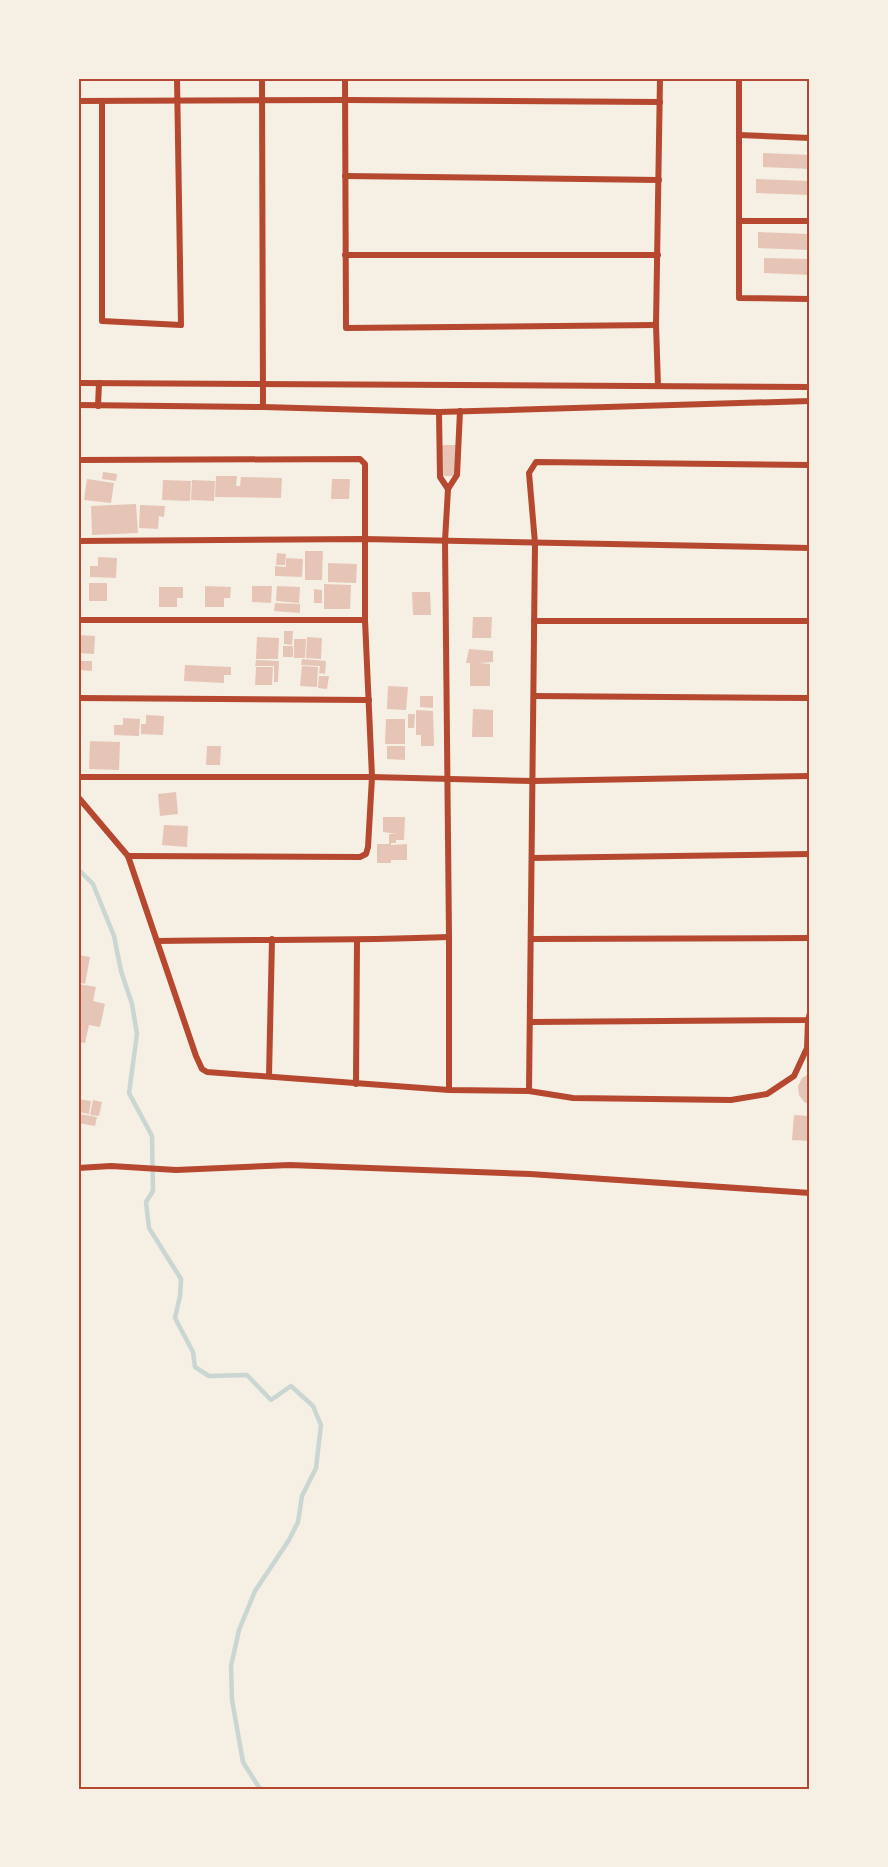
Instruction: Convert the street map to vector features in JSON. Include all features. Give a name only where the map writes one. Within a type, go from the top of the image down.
[{"type":"street","points":[[102,101],[102,321],[181,325],[177,78]]},
{"type":"street","points":[[262,78],[263,407]]},
{"type":"street","points":[[345,78],[346,328],[656,325]]},
{"type":"street","points":[[657,386],[660,78]]},
{"type":"street","points":[[739,78],[739,298],[810,299]]},
{"type":"street","points":[[78,101],[660,102]]},
{"type":"street","points":[[739,135],[810,138]]},
{"type":"street","points":[[345,176],[659,180]]},
{"type":"street","points":[[740,221],[810,221]]},
{"type":"street","points":[[345,255],[658,255]]},
{"type":"street","points":[[78,383],[810,387]]},
{"type":"street","points":[[98,406],[99,383]]},
{"type":"street","points":[[78,405],[439,412],[810,401]]},
{"type":"street","points":[[449,1090],[445,541],[448,489],[457,475],[460,411]]},
{"type":"street","points":[[439,412],[440,477],[448,489]]},
{"type":"street","points":[[78,460],[360,459],[365,464],[365,620],[372,777],[366,854],[360,856],[128,856]]},
{"type":"street","points":[[529,1091],[535,543],[530,473],[536,462],[810,465]]},
{"type":"street","points":[[78,540],[364,539],[810,548]]},
{"type":"street","points":[[78,620],[365,620]]},
{"type":"street","points":[[534,621],[810,621]]},
{"type":"street","points":[[534,696],[810,698]]},
{"type":"street","points":[[78,698],[369,700]]},
{"type":"street","points":[[78,777],[372,777],[533,781],[810,776]]},
{"type":"street","points":[[78,797],[128,856],[195,1056],[202,1069],[207,1072],[449,1090],[529,1091],[573,1098],[731,1100],[766,1094],[794,1076],[807,1048],[809,1016],[530,1022]]},
{"type":"street","points":[[532,858],[810,854]]},
{"type":"street","points":[[157,941],[272,939],[357,941],[449,937]]},
{"type":"street","points":[[531,939],[810,938]]},
{"type":"street","points":[[269,1076],[272,939]]},
{"type":"street","points":[[356,1084],[357,941]]},
{"type":"street","points":[[78,1168],[111,1166],[176,1170],[290,1165],[336,1166],[530,1174],[810,1193]]},
{"type":"building","points":[[763,153],[810,155],[810,169],[763,167]]},
{"type":"building","points":[[756,179],[810,181],[810,195],[756,193]]},
{"type":"building","points":[[758,232],[810,234],[810,250],[758,248]]},
{"type":"building","points":[[764,258],[810,259],[810,275],[764,273]]},
{"type":"building","points":[[442,445],[457,445],[456,476],[442,476]]},
{"type":"building","points":[[103,472],[117,474],[116,481],[102,479]]},
{"type":"building","points":[[216,476],[237,476],[236,486],[240,486],[241,477],[282,478],[281,498],[215,497]]},
{"type":"building","points":[[87,479],[114,483],[111,503],[84,500]]},
{"type":"building","points":[[332,479],[350,479],[349,499],[331,499]]},
{"type":"building","points":[[163,480],[191,481],[190,501],[162,500]]},
{"type":"building","points":[[192,480],[215,481],[214,501],[191,500]]},
{"type":"building","points":[[136,504],[138,533],[92,535],[91,506]]},
{"type":"building","points":[[140,505],[165,506],[164,517],[159,516],[158,529],[139,528]]},
{"type":"building","points":[[305,551],[323,551],[322,580],[305,580]]},
{"type":"building","points":[[277,553],[286,554],[285,565],[276,565]]},
{"type":"building","points":[[98,557],[117,558],[116,578],[90,577],[90,566],[98,566]]},
{"type":"building","points":[[286,558],[303,559],[302,577],[275,576],[275,566],[286,567]]},
{"type":"building","points":[[328,563],[357,564],[356,583],[328,582]]},
{"type":"building","points":[[89,583],[107,583],[107,601],[89,601]]},
{"type":"building","points":[[324,584],[351,585],[350,609],[324,609]]},
{"type":"building","points":[[205,586],[231,587],[230,598],[224,598],[224,607],[205,607]]},
{"type":"building","points":[[252,586],[272,586],[271,603],[252,602]]},
{"type":"building","points":[[277,586],[300,587],[299,603],[276,601]]},
{"type":"building","points":[[159,587],[183,587],[183,598],[177,598],[177,607],[159,607]]},
{"type":"building","points":[[314,589],[322,590],[322,603],[314,603]]},
{"type":"building","points":[[412,592],[430,592],[431,615],[413,615]]},
{"type":"building","points":[[275,603],[300,604],[300,613],[274,611]]},
{"type":"building","points":[[473,617],[492,617],[491,638],[472,638]]},
{"type":"building","points":[[284,631],[293,631],[292,645],[284,644]]},
{"type":"building","points":[[78,635],[95,636],[94,654],[78,653]]},
{"type":"building","points":[[257,637],[279,638],[278,659],[256,659]]},
{"type":"building","points":[[307,637],[322,638],[321,659],[306,658]]},
{"type":"building","points":[[294,639],[306,639],[305,658],[294,658]]},
{"type":"building","points":[[283,646],[293,646],[293,657],[283,657]]},
{"type":"building","points":[[469,649],[493,651],[493,662],[479,663],[490,664],[490,686],[470,686],[470,663],[466,663]]},
{"type":"building","points":[[302,659],[326,661],[325,674],[319,673],[320,666],[301,665]]},
{"type":"building","points":[[256,660],[279,661],[278,682],[274,682],[274,666],[255,666]]},
{"type":"building","points":[[78,661],[92,661],[92,671],[78,670]]},
{"type":"building","points":[[185,665],[231,667],[231,675],[224,675],[224,683],[184,681]]},
{"type":"building","points":[[302,666],[318,667],[317,687],[300,686]]},
{"type":"building","points":[[256,667],[273,667],[272,685],[255,685]]},
{"type":"building","points":[[319,676],[329,676],[327,689],[318,688]]},
{"type":"building","points":[[388,686],[408,687],[406,710],[387,709]]},
{"type":"building","points":[[420,696],[433,696],[433,708],[420,707]]},
{"type":"building","points":[[473,709],[493,710],[493,737],[472,737]]},
{"type":"building","points":[[416,710],[433,711],[434,746],[421,746],[421,735],[416,735]]},
{"type":"building","points":[[408,714],[415,714],[414,728],[408,728]]},
{"type":"building","points":[[146,715],[164,716],[163,735],[141,734],[141,724],[146,724]]},
{"type":"building","points":[[123,718],[140,719],[139,736],[114,735],[114,725],[123,725]]},
{"type":"building","points":[[386,719],[405,719],[405,744],[385,744]]},
{"type":"building","points":[[90,741],[120,742],[119,770],[89,769]]},
{"type":"building","points":[[207,746],[221,746],[220,765],[206,765]]},
{"type":"building","points":[[387,746],[405,746],[405,760],[387,759]]},
{"type":"building","points":[[176,792],[178,814],[160,816],[158,794]]},
{"type":"building","points":[[383,817],[405,817],[404,840],[396,840],[396,843],[391,843],[391,845],[407,844],[407,860],[377,863],[377,844],[389,844],[389,834],[397,834],[383,832]]},
{"type":"building","points":[[164,825],[188,826],[187,847],[162,845]]},
{"type":"building","points":[[78,955],[90,957],[85,984],[78,982]]},
{"type":"building","points":[[78,984],[96,987],[93,1001],[105,1004],[100,1027],[89,1025],[85,1043],[78,1042]]},
{"type":"building","points":[[810,1073],[810,1105],[804,1102],[799,1095],[798,1086],[802,1078]]},
{"type":"building","points":[[79,1099],[91,1101],[89,1114],[78,1112]]},
{"type":"building","points":[[93,1100],[102,1102],[99,1116],[90,1115]]},
{"type":"building","points":[[79,1114],[97,1117],[95,1126],[78,1123]]},
{"type":"building","points":[[794,1115],[810,1116],[810,1141],[792,1140]]},
{"type":"waterway","points":[[78,869],[93,884],[114,936],[121,971],[132,1004],[137,1034],[129,1093],[152,1136],[153,1191],[146,1202],[149,1228],[181,1279],[175,1318],[193,1352],[195,1367],[209,1376],[247,1375],[271,1400],[291,1386],[313,1406],[321,1425],[316,1468],[302,1496],[298,1522],[289,1540],[255,1591],[239,1630],[231,1666],[232,1700],[243,1762],[260,1789]]}]
